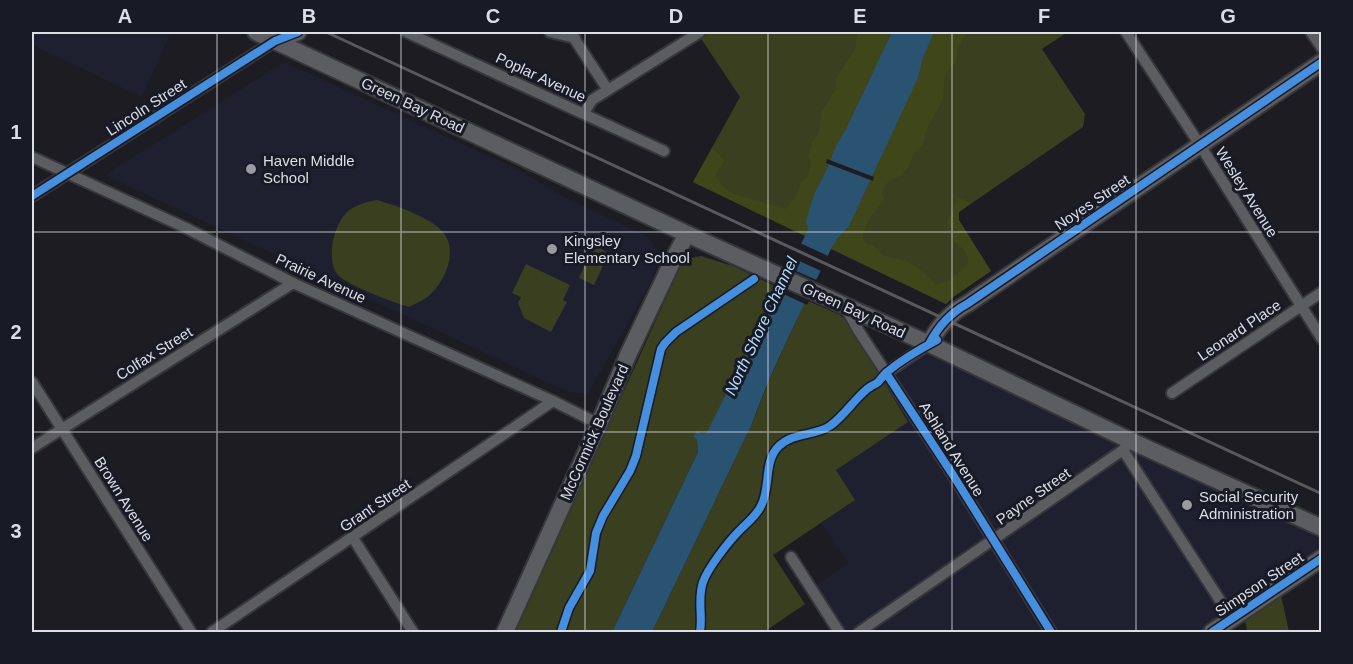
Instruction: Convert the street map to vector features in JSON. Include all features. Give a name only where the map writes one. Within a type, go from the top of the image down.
[{"type":"main road","name":"Green Bay Road","points":[[255,32],[279,36],[687,234],[929,344],[1127,445],[1322,528]]},
{"type":"main road","name":"Lincoln Street","points":[[279,36],[298,32]]},
{"type":"main road","name":"Noyes Street","points":[[929,344],[942,337],[961,316],[967,304],[1322,62]]},
{"type":"main road","name":"McCormick Boulevard","points":[[505,633],[628,355],[687,234]]},
{"type":"main road","name":"Simpson Street","points":[[1212,633],[1322,558]]},
{"type":"street","name":"Poplar Avenue","points":[[406,32],[664,151]]},
{"type":"street","points":[[550,32],[572,35],[608,90]]},
{"type":"street","points":[[584,113],[592,100],[698,32]]},
{"type":"street","name":"Wesley Avenue","points":[[1126,32],[1322,339]]},
{"type":"street","points":[[1311,32],[1322,48]]},
{"type":"street","name":"Lincoln Street","points":[[32,196],[279,36]]},
{"type":"street","name":"Prairie Avenue","points":[[32,157],[186,228],[293,283],[554,401],[599,424]]},
{"type":"street","name":"Colfax Street","points":[[32,448],[293,283]]},
{"type":"street","name":"Leonard Place","points":[[1173,393],[1322,292]]},
{"type":"street","name":"Ashland Avenue","points":[[844,306],[1051,633]]},
{"type":"street","name":"Noyes Street","points":[[886,373],[929,344]]},
{"type":"street","name":"Brown Avenue","points":[[32,382],[191,633]]},
{"type":"street","name":"Grant Street","points":[[212,633],[554,401]]},
{"type":"street","points":[[1127,445],[1232,619]]},
{"type":"street","name":"Payne Street","points":[[859,633],[1127,445]]},
{"type":"street","points":[[353,538],[413,633]]},
{"type":"street","points":[[791,557],[839,633]]},
{"type":"shaded area","points":[[32,32],[171,32],[142,97],[32,45]]},
{"type":"shaded area","points":[[284,62],[515,168],[566,198],[647,236],[660,253],[652,280],[588,394],[568,392],[105,175]]},
{"type":"shaded area","points":[[929,344],[1321,528],[1321,558],[1212,632],[839,632],[811,589],[849,563],[821,523],[855,500],[836,470],[908,422],[880,377]]},
{"type":"green space","points":[[709,32],[1068,32],[1042,49],[1085,114],[1083,127],[959,212],[959,221],[991,271],[946,304],[693,182],[740,97],[700,37]]},
{"type":"green space","points":[[859,32],[892,32],[814,194],[806,221],[809,229],[805,236],[693,182],[712,148],[725,160],[715,175],[725,188],[731,193],[785,209],[795,198],[802,181],[807,177],[811,165],[808,157],[812,142],[819,132],[822,111],[835,90],[836,79],[856,47]]},
{"type":"green space","points":[[934,32],[967,32],[958,49],[957,60],[945,75],[943,99],[926,131],[923,144],[914,154],[902,175],[889,181],[884,187],[882,192],[884,201],[865,228],[863,239],[865,243],[874,245],[882,254],[912,264],[935,284],[940,284],[957,274],[968,263],[964,250],[953,241],[951,228],[947,222],[955,206],[955,195],[964,199],[970,204],[959,212],[959,220],[991,271],[946,304],[831,249],[849,226],[918,78],[923,58]]},
{"type":"green space","points":[[377,200],[434,224],[446,237],[449,246],[448,265],[439,284],[426,298],[409,307],[382,298],[350,283],[337,274],[334,268],[333,242],[342,217],[354,207]]},
{"type":"green space","points":[[594,245],[609,253],[594,285],[579,278]]},
{"type":"green space","points":[[701,256],[733,266],[779,288],[707,433],[693,437],[697,440],[698,452],[612,632],[515,632],[680,267],[690,258]]},
{"type":"green space","points":[[526,264],[570,285],[563,300],[567,302],[551,332],[524,318],[518,303],[521,297],[512,293]]},
{"type":"green space","points":[[806,300],[840,315],[847,321],[908,422],[836,470],[855,500],[773,555],[805,604],[764,632],[652,632],[751,426]]},
{"type":"green space","points":[[1281,595],[1289,632],[1247,632],[1245,620]]},
{"type":"water","name":"North Shore Channel","points":[[892,32],[934,32],[923,58],[918,78],[849,226],[831,249],[779,359],[751,426],[652,632],[612,632],[698,452],[697,440],[693,437],[697,431],[702,434],[707,432],[805,236],[808,229],[806,221],[814,194]]},
{"type":"pier","points":[[827,159],[874,177],[873,181],[826,163]]},
{"type":"pier","points":[[800,243],[828,256],[821,271],[793,258]]},
{"type":"pier","points":[[787,267],[819,281],[807,305],[775,290]]},
{"type":"railway","points":[[326,32],[1322,494]]},
{"type":"cycle path","points":[[32,196],[275,41],[298,32]]},
{"type":"cycle path","points":[[929,344],[940,326],[955,312],[1322,62]]},
{"type":"cycle path","points":[[561,632],[569,608],[590,571],[596,533],[603,516],[630,471],[636,456],[661,349],[676,332],[754,279]]},
{"type":"cycle path","points":[[700,632],[700,595],[703,582],[724,548],[761,506],[774,452],[791,438],[830,426],[861,394],[878,382],[887,372],[937,340]]},
{"type":"cycle path","points":[[886,373],[1051,632]]},
{"type":"cycle path","points":[[1212,632],[1322,558]]},
{"type":"place","name":"Haven Middle School","points":[[251,169]]},
{"type":"place","name":"Kingsley Elementary School","points":[[552,249]]},
{"type":"place","name":"Social Security Administration","points":[[1187,505]]}]
